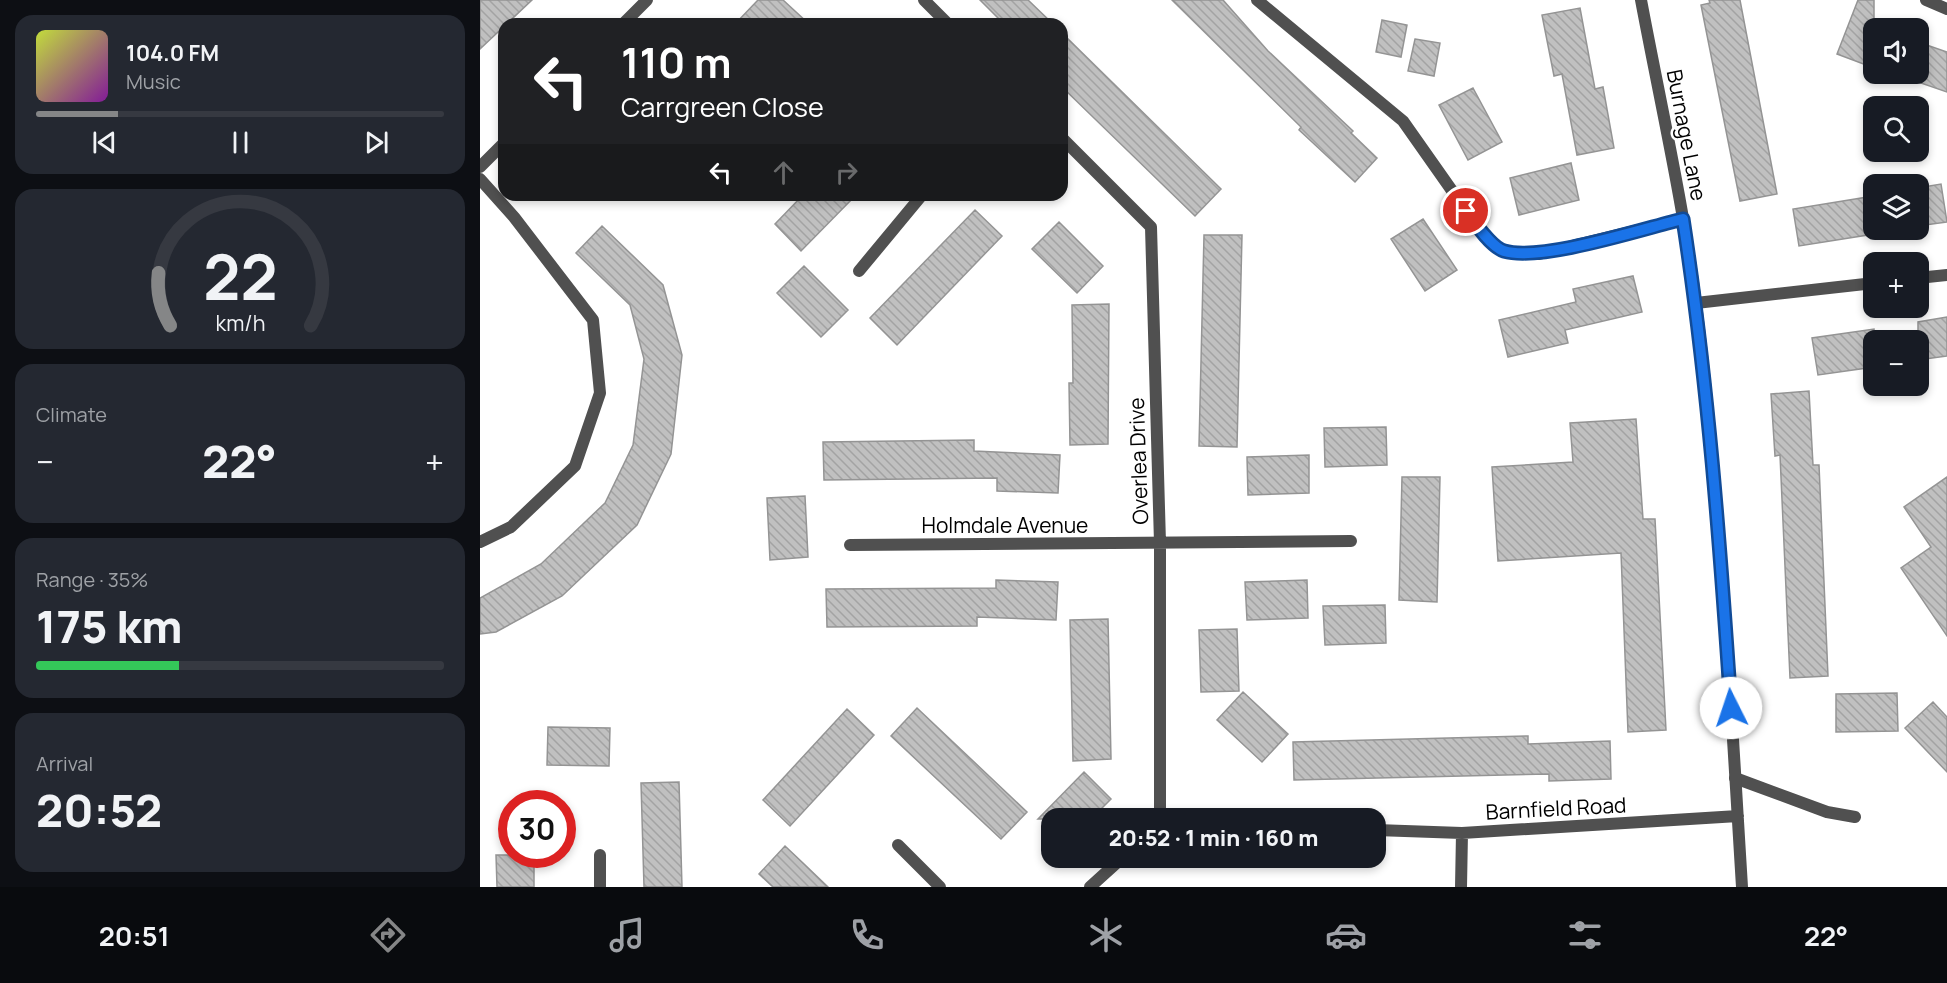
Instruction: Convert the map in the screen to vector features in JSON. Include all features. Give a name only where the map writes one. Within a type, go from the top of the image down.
[{"type":"street","points":[[629,18],[647,0]]},
{"type":"street","points":[[924,0],[942,18]]},
{"type":"street","points":[[1257,0],[1403,121],[1479,229],[1502,251],[1539,254],[1683,219]]},
{"type":"street","name":"Burnage Lane","points":[[1641,0],[1683,219],[1696,303],[1717,497],[1743,887]]},
{"type":"street","points":[[1926,0],[1947,9]]},
{"type":"street","name":"Overlea Drive","points":[[1068,144],[1151,227],[1160,543],[1160,808]]},
{"type":"street","points":[[480,167],[498,149]]},
{"type":"street","points":[[480,179],[498,199]]},
{"type":"street","points":[[480,542],[511,527],[575,466],[600,393],[593,320],[500,201]]},
{"type":"street","points":[[859,271],[917,201]]},
{"type":"street","points":[[1929,277],[1947,275]]},
{"type":"street","points":[[1696,303],[1863,284]]},
{"type":"street","name":"Holmdale Avenue","points":[[850,545],[1351,541]]},
{"type":"street","points":[[1735,778],[1827,812],[1855,817]]},
{"type":"street","name":"Barnfield Road","points":[[1386,830],[1462,833],[1738,816]]},
{"type":"street","points":[[1461,887],[1462,833]]},
{"type":"street","points":[[898,845],[940,887]]},
{"type":"street","points":[[600,855],[600,887]]},
{"type":"street","points":[[1090,887],[1111,868]]},
{"type":"building","points":[[480,0],[532,0],[513,18],[498,18],[498,32],[480,49]]},
{"type":"building","points":[[758,0],[783,0],[802,18],[741,18]]},
{"type":"building","points":[[980,0],[1028,0],[1047,18],[998,18]]},
{"type":"building","points":[[1172,0],[1223,0],[1268,51],[1353,131],[1351,133],[1377,158],[1355,182],[1299,130],[1301,127]]},
{"type":"building","points":[[1709,0],[1740,0],[1777,194],[1740,201],[1701,5],[1710,3]]},
{"type":"building","points":[[1858,0],[1874,0],[1874,18],[1863,18],[1863,64],[1837,54]]},
{"type":"building","points":[[1580,8],[1595,89],[1603,87],[1614,148],[1577,155],[1562,74],[1554,76],[1542,15]]},
{"type":"building","points":[[1382,20],[1407,25],[1401,57],[1376,52]]},
{"type":"building","points":[[1068,39],[1221,189],[1195,216],[1068,93]]},
{"type":"building","points":[[1415,39],[1440,43],[1434,76],[1408,71]]},
{"type":"building","points":[[1929,46],[1947,52],[1947,92],[1924,84],[1929,84]]},
{"type":"building","points":[[1473,88],[1502,142],[1468,160],[1439,105]]},
{"type":"building","points":[[1571,163],[1579,200],[1519,215],[1510,178]]},
{"type":"building","points":[[1941,184],[1947,222],[1929,224],[1929,186]]},
{"type":"building","points":[[1863,198],[1863,236],[1799,246],[1793,209]]},
{"type":"building","points":[[797,201],[850,201],[801,251],[775,224]]},
{"type":"building","points":[[975,210],[1002,236],[897,345],[870,318]]},
{"type":"building","points":[[1423,219],[1457,270],[1425,291],[1391,239]]},
{"type":"building","points":[[1059,222],[1103,266],[1077,293],[1032,249]]},
{"type":"building","points":[[602,226],[663,285],[682,355],[671,454],[637,525],[562,596],[496,632],[480,634],[480,598],[541,564],[605,503],[633,445],[644,359],[630,305],[576,253]]},
{"type":"building","points":[[1204,235],[1242,235],[1237,447],[1199,446]]},
{"type":"building","points":[[804,266],[848,310],[821,337],[777,293]]},
{"type":"building","points":[[1633,276],[1642,312],[1565,330],[1568,343],[1508,357],[1499,320],[1576,302],[1573,289]]},
{"type":"building","points":[[1109,304],[1108,444],[1070,445],[1069,383],[1073,383],[1072,305]]},
{"type":"building","points":[[1947,317],[1947,356],[1929,358],[1929,330],[1918,330],[1918,322]]},
{"type":"building","points":[[1863,331],[1863,369],[1818,375],[1812,338]]},
{"type":"building","points":[[1809,391],[1813,465],[1819,465],[1828,676],[1790,678],[1780,455],[1775,456],[1771,394]]},
{"type":"building","points":[[1636,419],[1643,519],[1655,519],[1666,730],[1628,732],[1621,553],[1498,561],[1492,467],[1573,462],[1570,423]]},
{"type":"building","points":[[1386,427],[1387,465],[1325,467],[1324,428]]},
{"type":"building","points":[[974,440],[974,451],[1060,455],[1058,493],[997,491],[997,478],[824,480],[823,442]]},
{"type":"building","points":[[1309,455],[1309,493],[1248,495],[1247,457]]},
{"type":"building","points":[[1402,477],[1440,477],[1437,602],[1399,600]]},
{"type":"building","points":[[1947,477],[1947,636],[1901,568],[1931,547],[1904,507]]},
{"type":"building","points":[[805,496],[808,557],[770,560],[767,498]]},
{"type":"building","points":[[996,580],[1058,582],[1056,620],[977,617],[977,626],[827,627],[826,589],[996,588]]},
{"type":"building","points":[[1307,580],[1308,618],[1247,620],[1245,582]]},
{"type":"building","points":[[1385,605],[1386,643],[1325,645],[1323,606]]},
{"type":"building","points":[[1108,619],[1111,759],[1073,761],[1070,620]]},
{"type":"building","points":[[1237,629],[1239,691],[1201,692],[1199,630]]},
{"type":"building","points":[[1243,692],[1288,734],[1262,762],[1217,720]]},
{"type":"building","points":[[1897,693],[1898,731],[1836,732],[1836,694]]},
{"type":"building","points":[[1933,702],[1947,717],[1947,772],[1905,728]]},
{"type":"building","points":[[917,708],[1027,812],[1001,839],[891,736]]},
{"type":"building","points":[[847,709],[874,735],[790,826],[763,800]]},
{"type":"building","points":[[548,727],[610,728],[609,766],[547,765]]},
{"type":"building","points":[[1528,736],[1528,744],[1610,741],[1611,779],[1549,781],[1549,774],[1294,780],[1293,742]]},
{"type":"building","points":[[1084,772],[1111,799],[1102,808],[1049,808]]},
{"type":"building","points":[[679,782],[682,887],[644,887],[641,783]]},
{"type":"building","points":[[785,846],[828,887],[773,887],[759,874]]},
{"type":"building","points":[[496,855],[498,855],[498,868],[534,868],[534,887],[497,887]]},
{"type":"route","points":[[1466,211],[1479,229],[1502,251],[1539,254],[1683,219],[1696,303],[1717,497],[1731,708]]}]
